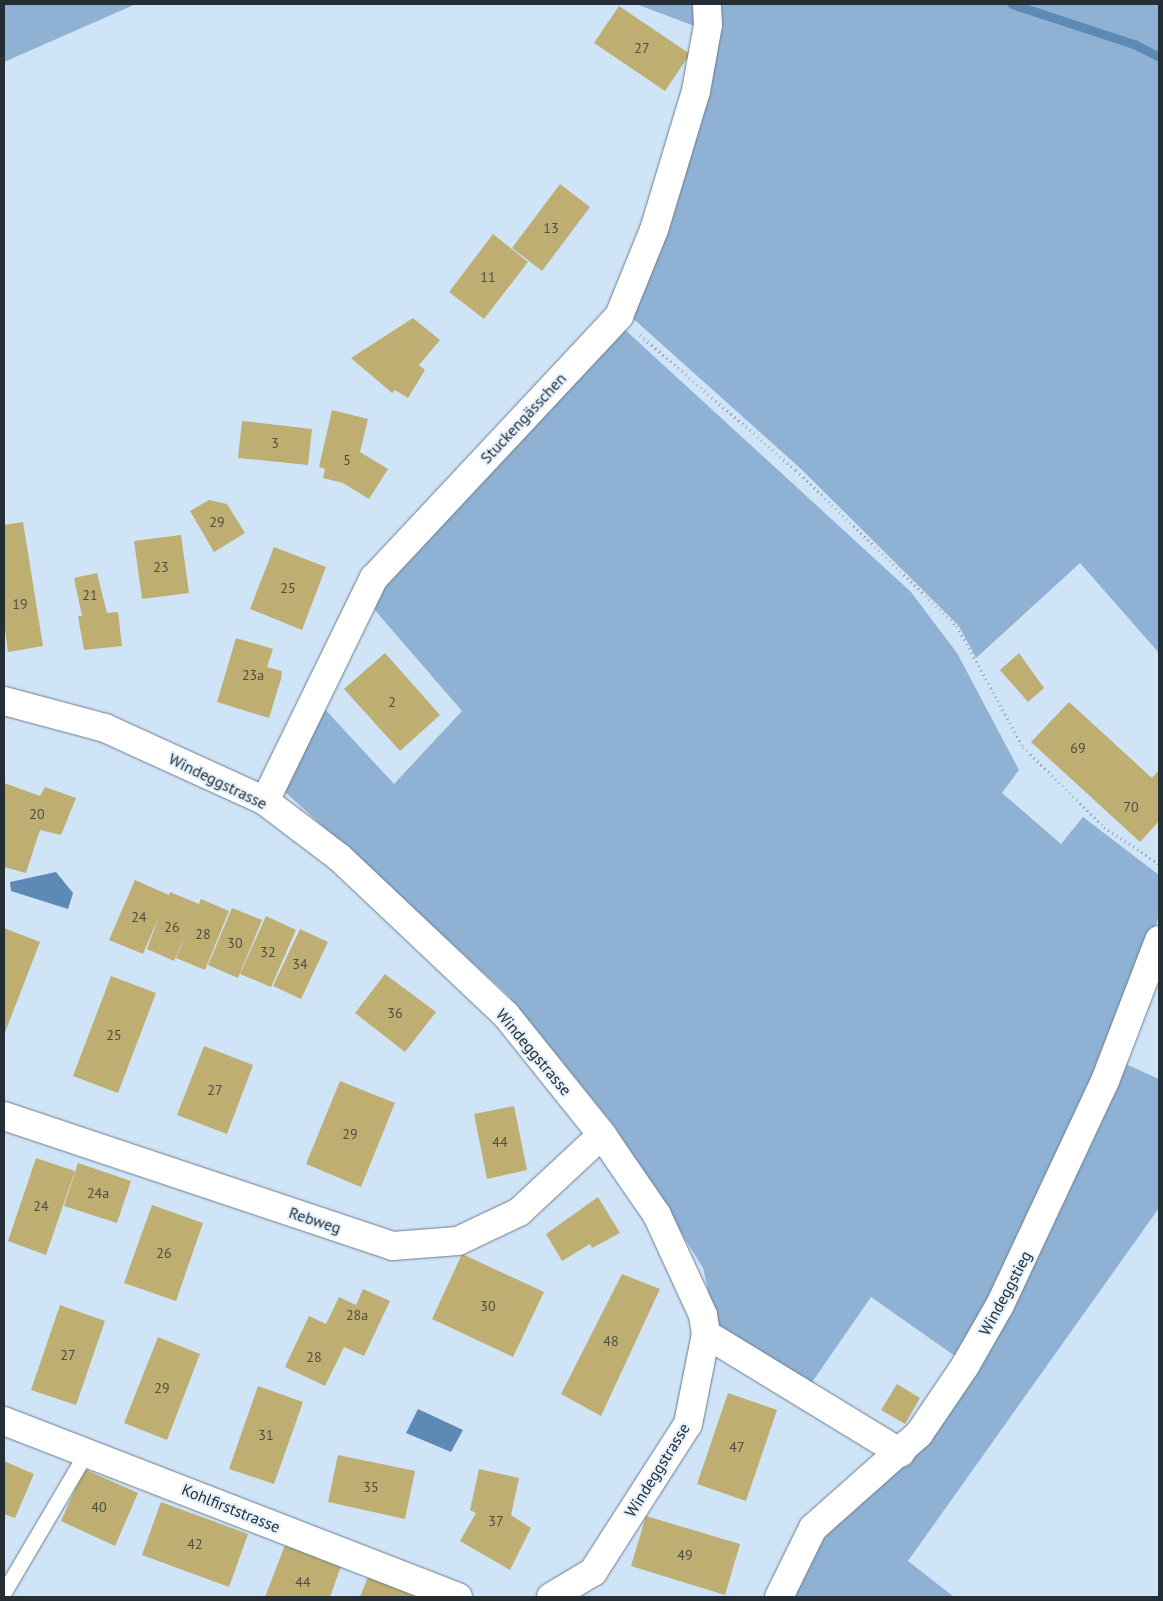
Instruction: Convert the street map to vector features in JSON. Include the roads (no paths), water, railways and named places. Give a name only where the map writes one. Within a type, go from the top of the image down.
[{"type":"street","name":"Stuckengässchen","points":[[265,801],[374,578],[619,316],[654,230],[696,91],[708,25],[707,4]]},
{"type":"street","name":"Windeggstrasse","points":[[4,701],[105,728],[265,801],[340,858],[506,1015],[602,1135],[657,1214],[703,1315],[706,1334],[688,1424],[593,1572],[551,1597]]},
{"type":"street","name":"Windeggstieg","points":[[779,1597],[812,1528],[901,1453],[919,1434],[965,1366],[1014,1280],[1101,1090],[1159,940]]},
{"type":"street","name":"Rebweg","points":[[4,1116],[394,1246],[458,1241],[519,1212],[602,1135]]},
{"type":"street","points":[[706,1334],[901,1453]]},
{"type":"street","name":"Kohlfirststrasse","points":[[4,1421],[87,1450],[458,1597]]},
{"type":"lane","points":[[4,1592],[87,1450]]},
{"type":"waterway","points":[[1012,4],[1134,44],[1159,57]]}]
